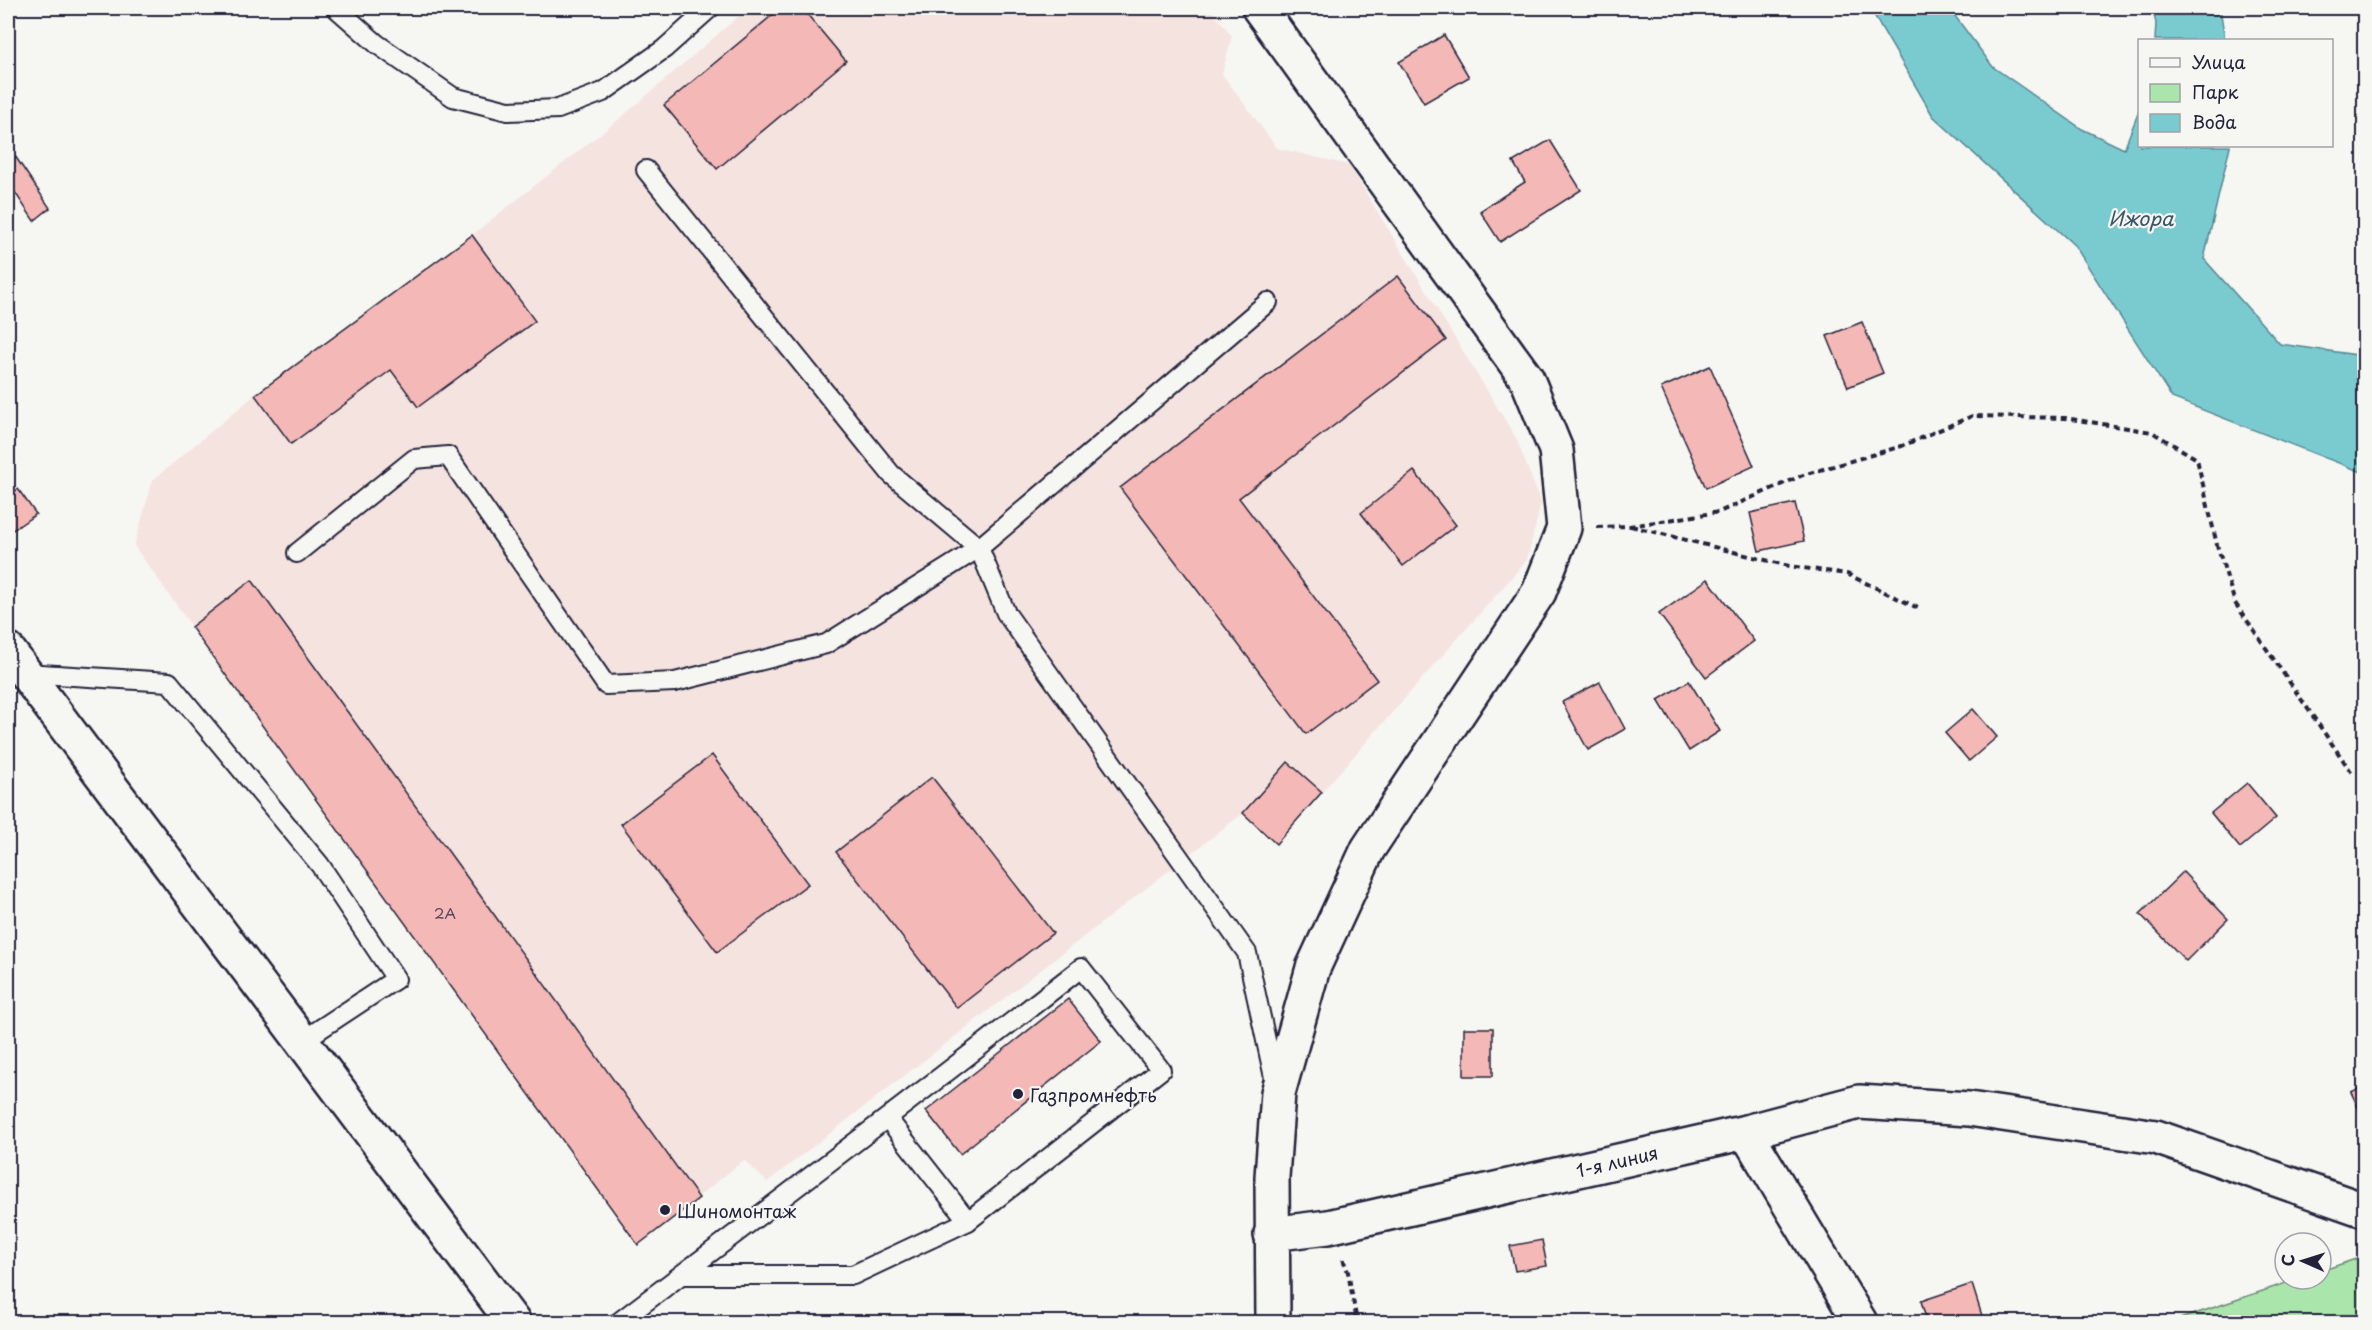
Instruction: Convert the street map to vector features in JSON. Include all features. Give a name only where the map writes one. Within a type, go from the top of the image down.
[{"type":"street","points":[[1259,8],[1527,379],[1556,450],[1564,528],[1539,592],[1368,849],[1313,968],[1278,1093],[1271,1234],[1273,1323]]},
{"type":"street","points":[[16,661],[513,1323]]},
{"type":"street","name":"1-я линия","points":[[1271,1234],[1328,1227],[1746,1132],[1859,1102],[1969,1110],[2156,1137],[2363,1211]]},
{"type":"street","points":[[1746,1132],[1860,1323]]},
{"type":"lane","points":[[336,8],[377,44],[453,97],[508,111],[558,109],[603,92],[664,49],[710,8]]},
{"type":"lane","points":[[646,170],[891,474],[979,548],[1006,612],[1247,953],[1278,1093]]},
{"type":"lane","points":[[297,553],[414,459],[448,456],[606,685],[675,682],[826,645],[979,548],[1268,302]]},
{"type":"lane","points":[[16,661],[169,682],[320,865],[396,979],[302,1041]]},
{"type":"lane","points":[[619,1323],[681,1275],[888,1119],[1080,968],[1161,1070],[968,1221],[853,1275],[681,1275]]},
{"type":"lane","points":[[888,1119],[968,1221]]},
{"type":"path","points":[[1564,528],[1630,526],[1719,512],[1803,476],[1902,446],[1972,416],[2065,418],[2152,432],[2198,459],[2217,545],[2235,603],[2352,773]]},
{"type":"path","points":[[1630,526],[1789,566],[1847,574],[1920,609]]},
{"type":"path","points":[[1328,1227],[1348,1272],[1357,1323]]},
{"type":"shaded area","points":[[748,8],[1210,8],[1232,36],[1222,74],[1277,148],[1349,165],[1516,438],[1541,503],[1527,560],[1276,844],[1242,814],[767,1182],[744,1160],[638,1245],[134,546],[153,480],[255,395],[472,235],[622,117]]},
{"type":"green space","points":[[2364,1256],[2364,1322],[2171,1322],[2273,1287],[2273,1291],[2333,1291],[2333,1267]]},
{"type":"water","name":"Ижора","points":[[1870,8],[1949,8],[1993,67],[2082,129],[2124,149],[2138,114],[2138,147],[2230,147],[2204,259],[2280,344],[2364,356],[2364,473],[2172,398],[2075,246],[1933,116]]},
{"type":"water","points":[[2152,8],[2220,8],[2225,39],[2155,39],[2156,23]]},
{"type":"building","points":[[781,8],[802,8],[846,61],[717,169],[664,105]]},
{"type":"building","points":[[1444,35],[1469,77],[1424,103],[1399,62]]},
{"type":"building","points":[[1550,140],[1581,190],[1500,242],[1480,211],[1525,182],[1513,162]]},
{"type":"building","points":[[15,156],[50,208],[34,221],[8,182],[8,161]]},
{"type":"building","points":[[472,235],[535,321],[418,407],[391,370],[291,444],[255,395]]},
{"type":"building","points":[[1398,276],[1446,340],[1239,498],[1377,680],[1306,734],[1120,488]]},
{"type":"building","points":[[1862,322],[1883,373],[1848,387],[1827,336]]},
{"type":"building","points":[[1710,366],[1754,466],[1706,488],[1661,388]]},
{"type":"building","points":[[1414,471],[1456,525],[1403,566],[1361,513]]},
{"type":"building","points":[[18,489],[36,514],[13,530],[8,522],[8,496]]},
{"type":"building","points":[[1795,503],[1804,541],[1759,551],[1750,513]]},
{"type":"building","points":[[1708,579],[1754,641],[1706,677],[1659,614]]},
{"type":"building","points":[[252,580],[699,1198],[638,1245],[191,627]]},
{"type":"building","points":[[1689,681],[1720,731],[1689,751],[1658,700]]},
{"type":"building","points":[[1600,682],[1625,729],[1588,750],[1562,702]]},
{"type":"building","points":[[1973,709],[1997,737],[1969,761],[1945,733]]},
{"type":"building","points":[[712,755],[808,884],[717,952],[621,824]]},
{"type":"building","points":[[1288,762],[1322,792],[1276,844],[1243,813]]},
{"type":"building","points":[[932,777],[1053,933],[957,1008],[836,852]]},
{"type":"building","points":[[2247,783],[2276,818],[2240,848],[2211,813]]},
{"type":"building","points":[[2183,872],[2228,919],[2186,961],[2140,914]]},
{"type":"building","points":[[1068,999],[1101,1041],[960,1154],[926,1111]]},
{"type":"building","points":[[1464,1028],[1493,1028],[1493,1076],[1464,1076]]},
{"type":"building","points":[[2364,1086],[2364,1120],[2351,1092]]},
{"type":"building","points":[[1542,1240],[1547,1266],[1515,1271],[1510,1246]]},
{"type":"building","points":[[1972,1284],[1983,1319],[1973,1322],[1927,1322],[1921,1301]]},
{"type":"place","name":"Газпромнефть","points":[[1018,1094]]},
{"type":"place","name":"Шиномонтаж","points":[[665,1210]]}]
